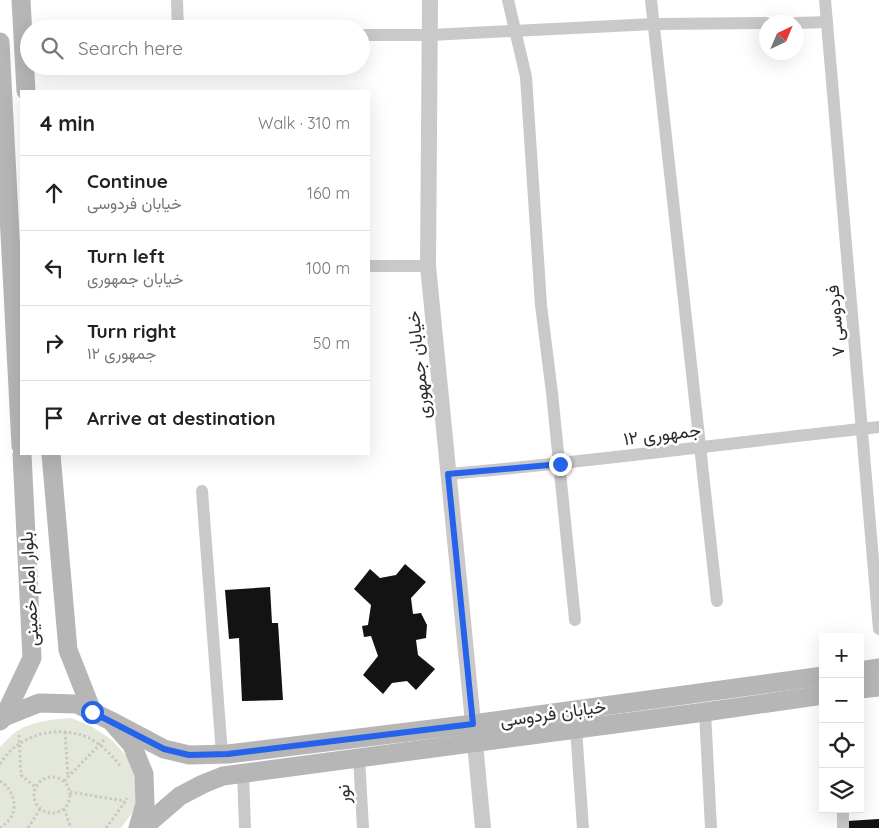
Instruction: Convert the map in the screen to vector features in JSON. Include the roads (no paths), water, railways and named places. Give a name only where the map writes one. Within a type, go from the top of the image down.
[{"type":"main road","points":[[21,0],[24,20]]},
{"type":"main road","points":[[0,42],[14,168],[20,406]]},
{"type":"main road","points":[[26,75],[26,90]]},
{"type":"main road","name":"بلوار امام خمینی","points":[[2,719],[32,658],[22,455]]},
{"type":"main road","name":"بلوار امام خمینی","points":[[51,455],[68,650],[92,712]]},
{"type":"main road","points":[[864,670],[879,668]]},
{"type":"main road","name":"خیابان فردوسی","points":[[143,828],[180,796],[223,776],[359,758],[474,733],[819,677]]},
{"type":"main road","points":[[864,689],[879,687]]},
{"type":"main road","name":"خیابان فردوسی","points":[[2,719],[39,703],[77,704],[92,712],[109,729],[164,749],[189,755],[228,754],[474,733],[576,729],[819,696]]},
{"type":"main road","points":[[109,729],[132,745],[144,774],[145,804],[138,828]]},
{"type":"street","points":[[177,0],[178,20]]},
{"type":"street","name":"خیابان جمهوری","points":[[430,0],[428,266],[482,828]]},
{"type":"street","points":[[508,0],[526,77],[541,305],[560,464],[575,620]]},
{"type":"street","points":[[652,0],[717,601]]},
{"type":"street","name":"فردوسی ۷","points":[[826,4],[879,629]]},
{"type":"street","points":[[804,23],[827,22]]},
{"type":"street","points":[[370,35],[430,35],[654,24],[759,23]]},
{"type":"street","points":[[370,266],[428,266]]},
{"type":"street","name":"جمهوری ۱۲","points":[[448,474],[560,464],[879,427]]},
{"type":"street","points":[[202,491],[222,754]]},
{"type":"street","points":[[705,712],[711,828]]},
{"type":"street","points":[[576,729],[582,828]]},
{"type":"street","name":"نور","points":[[359,758],[363,828]]},
{"type":"street","points":[[243,773],[245,828]]},
{"type":"street","points":[[843,813],[843,828]]}]
